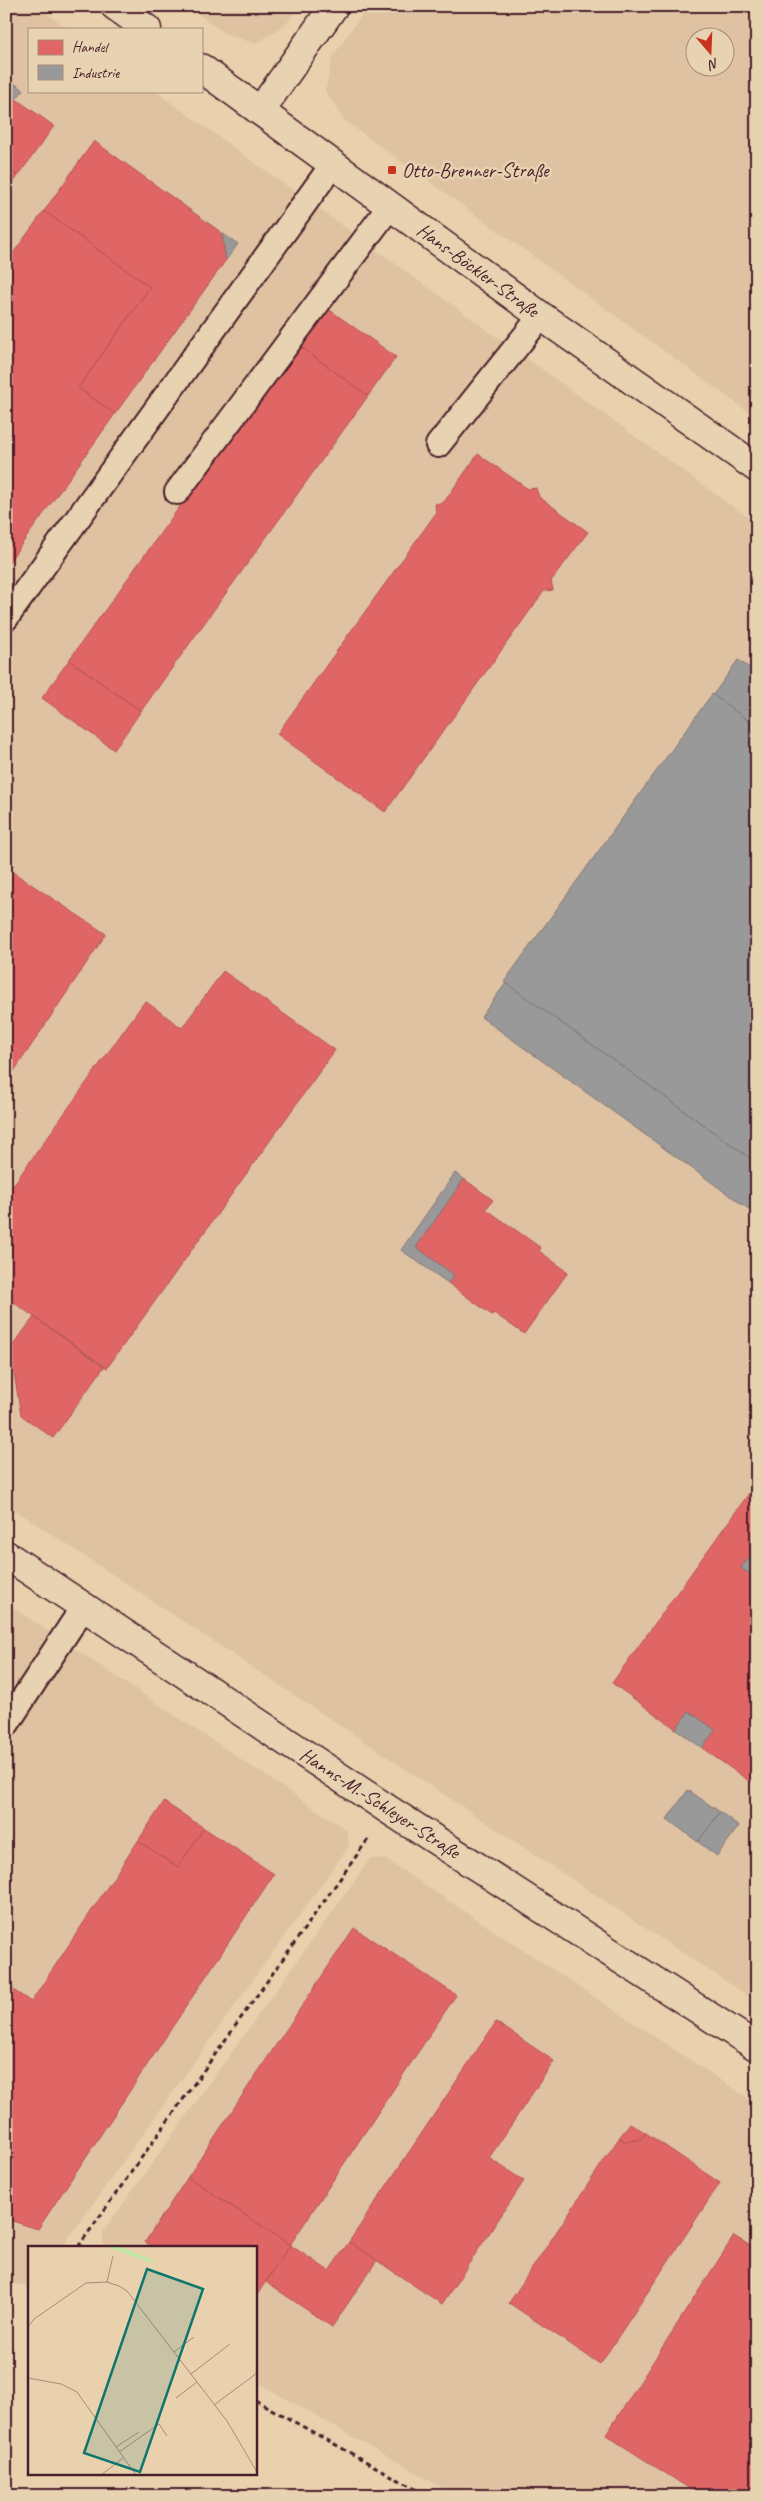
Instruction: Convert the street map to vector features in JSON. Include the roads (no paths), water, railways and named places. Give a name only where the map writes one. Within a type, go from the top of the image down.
[{"type":"street","points":[[115,6],[145,28]]},
{"type":"street","points":[[260,112],[334,6]]},
{"type":"street","name":"Hans-Böckler-Straße","points":[[202,69],[541,316],[757,468]]},
{"type":"street","name":"Hanns-M.-Schleyer-Straße","points":[[6,1554],[389,1810],[757,2047]]},
{"type":"lane","points":[[6,618],[333,164]]},
{"type":"lane","points":[[177,492],[390,206]]},
{"type":"lane","points":[[438,445],[541,316]]},
{"type":"lane","points":[[6,1724],[84,1606]]},
{"type":"place","name":"Otto-Brenner-Straße","points":[[392,170]]}]
